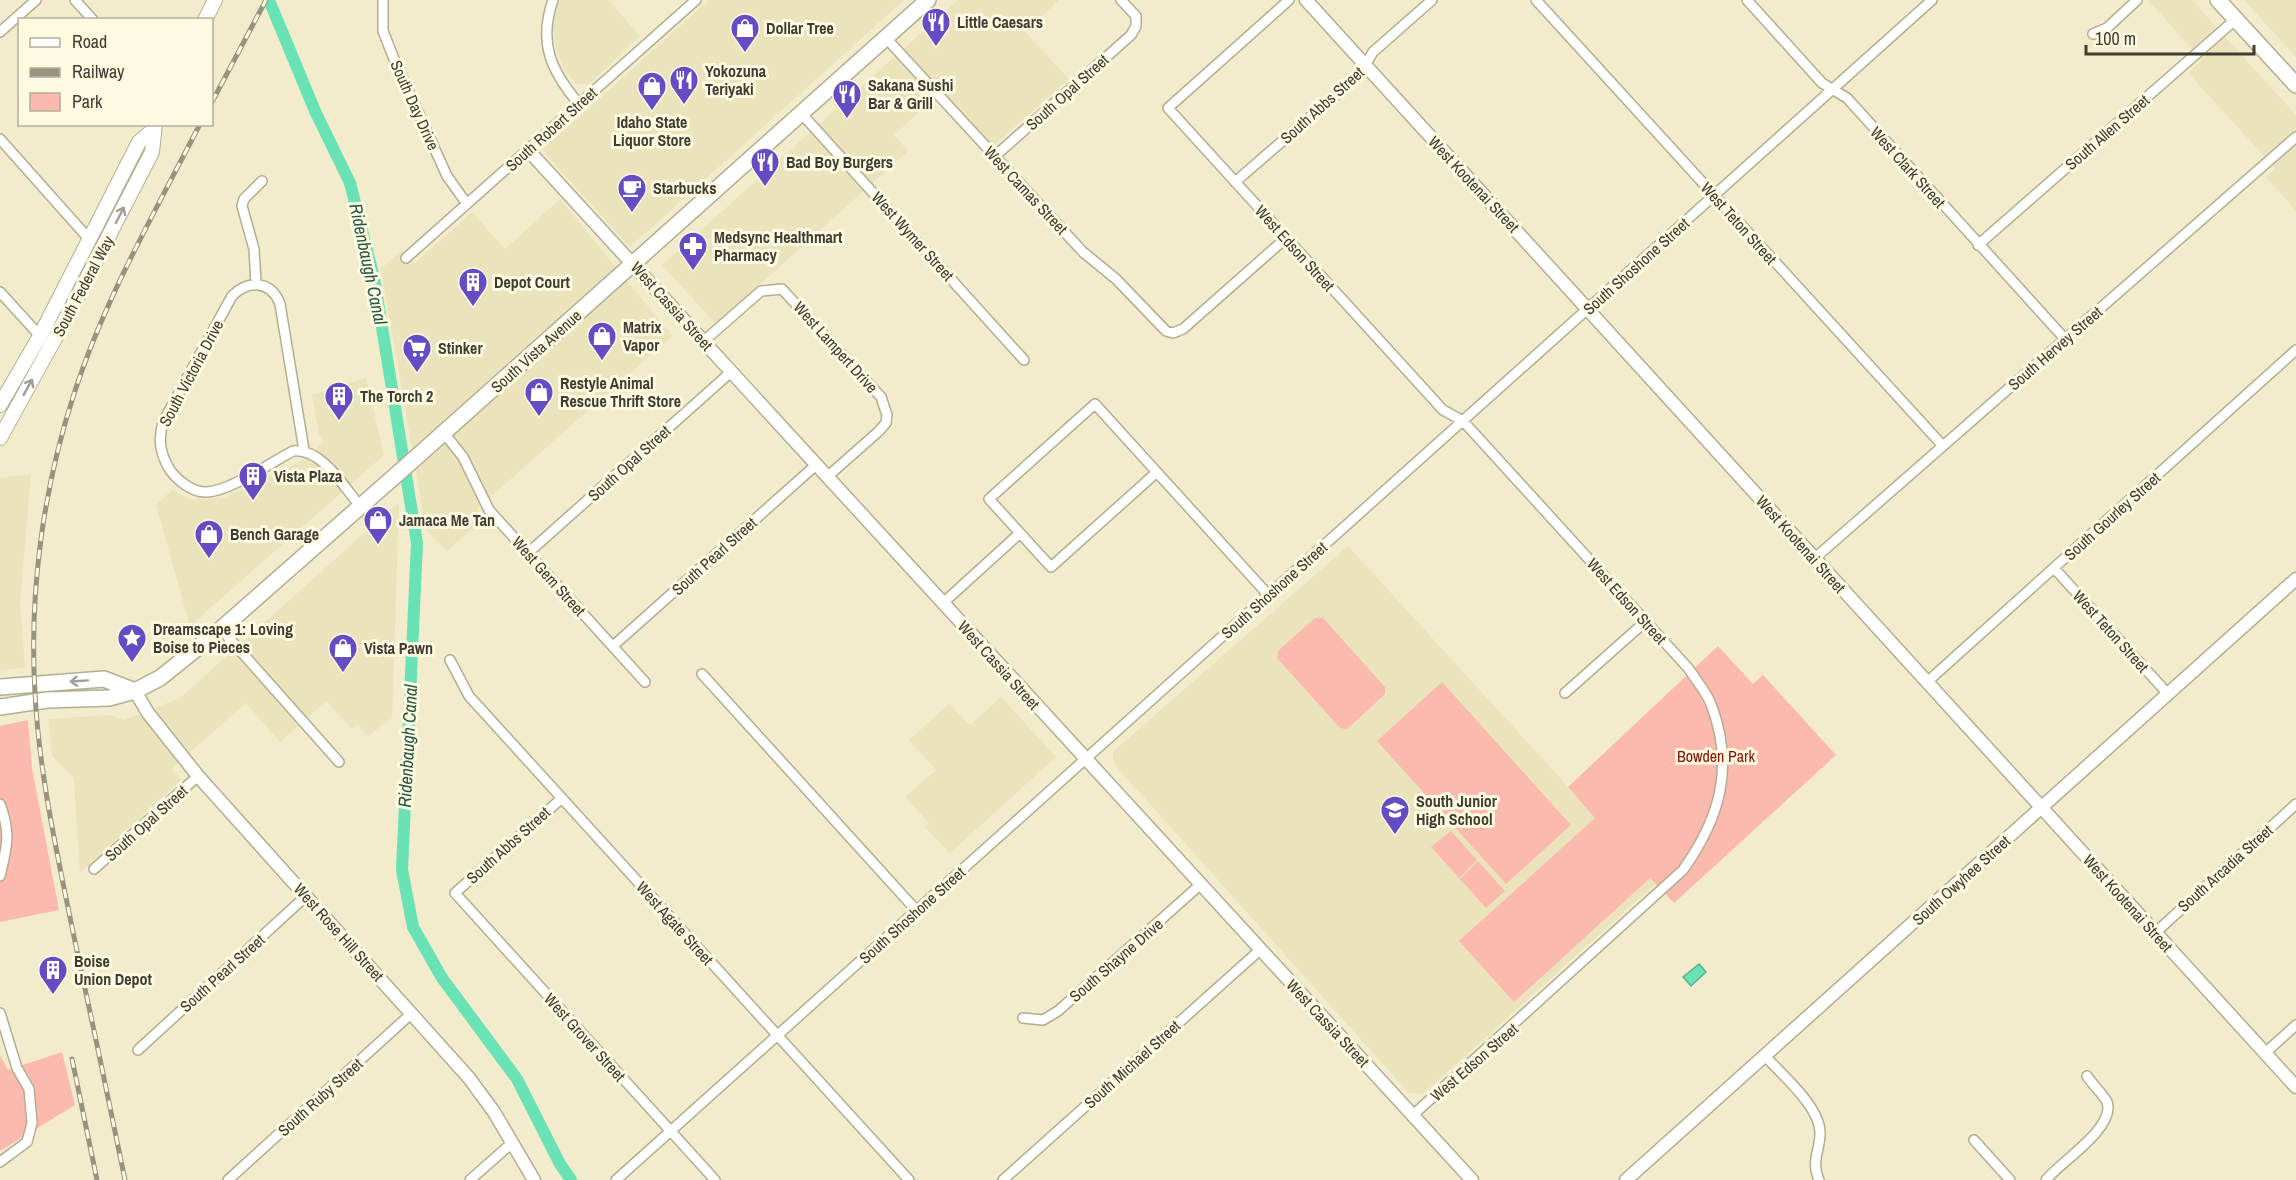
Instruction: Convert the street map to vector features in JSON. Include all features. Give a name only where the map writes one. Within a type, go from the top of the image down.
[{"type":"main road","points":[[206,18],[215,0]]},
{"type":"main road","name":"South Vista Avenue","points":[[0,707],[47,700],[109,698],[135,691],[160,678],[221,629],[444,433],[928,0]]},
{"type":"main road","points":[[2218,0],[2296,85]]},
{"type":"main road","name":"South Federal Way","points":[[0,405],[40,336],[139,142],[154,127]]},
{"type":"main road","name":"South Federal Way","points":[[0,438],[70,311],[152,152],[154,127]]},
{"type":"main road","points":[[0,687],[104,679],[135,691]]},
{"type":"street","points":[[0,32],[36,0]]},
{"type":"street","points":[[75,0],[91,18]]},
{"type":"street","name":"South Day Drive","points":[[383,0],[383,31],[394,60],[447,176],[467,204]]},
{"type":"street","points":[[553,0],[546,18],[547,50],[558,80],[579,104]]},
{"type":"street","name":"South Robert Street","points":[[406,258],[696,0]]},
{"type":"street","name":"South Opal Street","points":[[994,157],[1131,35],[1136,26],[1136,16],[1121,0]]},
{"type":"street","name":"West Edson Street","points":[[1289,0],[1168,108],[1443,410],[1462,421],[1689,669],[1711,703],[1721,741],[1723,786],[1701,845],[1683,870],[1413,1116]]},
{"type":"street","name":"West Kootenai Street","points":[[1306,0],[2296,1087]]},
{"type":"street","name":"South Abbs Street","points":[[1235,182],[1360,75],[1373,52],[1432,0]]},
{"type":"street","name":"West Teton Street","points":[[1536,0],[1942,446]]},
{"type":"street","name":"West Clark Street","points":[[1746,0],[1822,84],[1833,88],[1847,98],[2065,339]]},
{"type":"street","name":"South Shoshone Street","points":[[616,1180],[1932,0]]},
{"type":"street","points":[[2093,33],[2107,28],[2137,0]]},
{"type":"street","name":"South Allen Street","points":[[1978,245],[2236,19]]},
{"type":"street","name":"West Camas Street","points":[[886,38],[1083,252],[1116,279],[1160,327],[1173,333],[1183,329],[1286,238]]},
{"type":"street","name":"West Wymer Street","points":[[801,113],[1024,360]]},
{"type":"street","name":"South Hervey Street","points":[[1815,558],[2296,137]]},
{"type":"street","points":[[0,139],[89,239]]},
{"type":"street","name":"West Cassia Street","points":[[528,150],[705,340],[731,372],[1472,1180]]},
{"type":"street","points":[[262,181],[244,199],[242,206],[254,249],[256,284],[271,289],[280,303],[304,450],[316,456],[360,506]]},
{"type":"street","name":"South Victoria Drive","points":[[256,284],[239,289],[232,297],[163,422],[159,438],[163,459],[174,476],[188,487],[205,492],[224,487],[293,451],[304,450]]},
{"type":"street","name":"West Lampert Drive","points":[[705,340],[761,291],[782,290],[833,343],[881,397],[887,415],[886,423],[878,432],[827,477]]},
{"type":"street","points":[[0,292],[40,336]]},
{"type":"street","name":"South Gourley Street","points":[[1927,682],[2296,350]]},
{"type":"street","name":"South Opal Street","points":[[528,554],[731,372]]},
{"type":"street","points":[[1156,472],[1051,567],[989,499],[1095,404],[1268,595]]},
{"type":"street","name":"West Gem Street","points":[[444,433],[463,457],[489,510],[645,682]]},
{"type":"street","name":"South Pearl Street","points":[[613,646],[816,465]]},
{"type":"street","points":[[943,603],[1020,533]]},
{"type":"street","name":"West Teton Street","points":[[2054,568],[2168,694]]},
{"type":"street","name":"South Owyhee Street","points":[[1626,1180],[2296,579]]},
{"type":"street","points":[[1565,693],[1646,621]]},
{"type":"street","points":[[221,629],[339,762]]},
{"type":"street","name":"West Agate Street","points":[[450,660],[469,696],[909,1180]]},
{"type":"street","points":[[702,674],[916,910]]},
{"type":"street","name":"West Rose Hill Street","points":[[135,691],[148,713],[198,776],[469,1077],[534,1180]]},
{"type":"street","name":"South Opal Street","points":[[94,869],[198,776]]},
{"type":"street","name":"South Abbs Street","points":[[455,893],[562,798]]},
{"type":"street","points":[[0,804],[6,821],[8,842],[0,876]]},
{"type":"street","name":"South Arcadia Street","points":[[2155,933],[2296,804]]},
{"type":"street","name":"South Shayne Drive","points":[[1023,1018],[1043,1020],[1058,1011],[1201,884]]},
{"type":"street","name":"West Grover Street","points":[[455,893],[715,1180]]},
{"type":"street","name":"South Pearl Street","points":[[138,1050],[306,896]]},
{"type":"street","name":"South Michael Street","points":[[1003,1180],[1261,949]]},
{"type":"street","points":[[0,1013],[17,1068],[29,1089],[32,1123],[27,1142],[0,1162]]},
{"type":"street","name":"South Ruby Street","points":[[228,1180],[412,1013]]},
{"type":"street","points":[[2265,1053],[2296,1025]]},
{"type":"street","points":[[1765,1056],[1815,1111],[1820,1124],[1820,1136],[1814,1156],[1819,1180]]},
{"type":"street","points":[[2046,1180],[2102,1128],[2107,1115],[2107,1102],[2087,1076]]},
{"type":"street","points":[[1974,1140],[2010,1180]]},
{"type":"street","points":[[470,1180],[512,1143]]},
{"type":"shaded area","points":[[560,0],[608,0],[640,36],[589,84],[576,84],[563,68],[556,48],[553,27]]},
{"type":"shaded area","points":[[709,0],[904,0],[630,247],[542,150]]},
{"type":"shaded area","points":[[958,0],[1059,0],[1025,32],[1069,79],[992,147],[942,91],[894,135],[908,151],[716,324],[662,265]]},
{"type":"shaded area","points":[[2148,0],[2192,0],[2296,115],[2296,211],[2266,177],[2275,168],[2188,73],[2202,60]]},
{"type":"shaded area","points":[[2244,0],[2296,0],[2296,57]]},
{"type":"shaded area","points":[[560,199],[672,336],[477,509],[482,520],[447,551],[426,529],[381,269],[402,250],[414,264],[472,212],[505,249]]},
{"type":"shaded area","points":[[366,378],[384,455],[190,626],[156,505],[172,490],[190,499],[224,498],[305,459],[324,442],[319,434],[312,395]]},
{"type":"shaded area","points":[[31,474],[20,605],[25,667],[0,671],[0,478]]},
{"type":"shaded area","points":[[399,502],[392,718],[368,736],[357,724],[352,729],[326,701],[280,742],[246,703],[172,768],[181,780],[80,873],[74,778],[52,756],[48,719],[110,715],[124,720],[180,698]]},
{"type":"shaded area","name":"South Junior High School","points":[[1348,546],[1656,883],[1423,1094],[1409,1093],[1115,765],[1113,758],[1113,752]]},
{"type":"shaded area","points":[[1001,697],[1056,757],[950,853],[925,827],[929,823],[905,797],[936,770],[909,740],[949,704],[970,725]]},
{"type":"shaded area","points":[[1699,964],[1706,972],[1691,986],[1683,977]]},
{"type":"green space","points":[[1315,618],[1323,618],[1385,687],[1385,694],[1347,729],[1340,728],[1277,658],[1278,651]]},
{"type":"green space","name":"Bowden Park","points":[[1718,646],[1753,684],[1763,675],[1836,755],[1674,903],[1650,878],[1514,1002],[1459,941],[1595,818],[1568,787]]},
{"type":"green space","points":[[1442,682],[1571,825],[1506,884],[1377,741]]},
{"type":"green space","points":[[28,720],[32,768],[59,910],[0,922],[0,726]]},
{"type":"green space","points":[[1451,831],[1477,860],[1459,878],[1431,847]]},
{"type":"green space","points":[[1478,861],[1505,891],[1486,908],[1460,879]]},
{"type":"green space","points":[[62,1052],[75,1105],[0,1151],[0,1055],[8,1070]]},
{"type":"waterway","name":"Ridenbaugh Canal","points":[[269,0],[315,111],[350,183],[374,278],[417,543],[402,870],[413,927],[442,978],[517,1079],[560,1164],[571,1180]]},
{"type":"railway","points":[[213,100],[266,0]]},
{"type":"railway","points":[[125,1180],[61,873],[40,753],[35,693],[34,617],[46,504],[74,394],[115,290],[199,126]]},
{"type":"railway","points":[[72,1059],[97,1180]]},
{"type":"place","name":"Little Caesars","points":[[936,48]]},
{"type":"place","name":"Dollar Tree","points":[[745,54]]},
{"type":"place","name":"Yokozuna Teriyaki","points":[[684,106]]},
{"type":"place","name":"Idaho State Liquor Store","points":[[652,112]]},
{"type":"place","name":"Sakana Sushi Bar & Grill","points":[[847,120]]},
{"type":"place","name":"Bad Boy Burgers","points":[[765,188]]},
{"type":"place","name":"Starbucks","points":[[632,214]]},
{"type":"place","name":"Medsync Healthmart Pharmacy","points":[[693,272]]},
{"type":"place","name":"Depot Court","points":[[473,308]]},
{"type":"place","name":"Matrix Vapor","points":[[602,362]]},
{"type":"place","name":"Stinker","points":[[417,374]]},
{"type":"place","name":"Restyle Animal Rescue Thrift Store","points":[[539,418]]},
{"type":"place","name":"The Torch 2","points":[[339,422]]},
{"type":"place","name":"Vista Plaza","points":[[253,502]]},
{"type":"place","name":"Jamaca Me Tan","points":[[378,546]]},
{"type":"place","name":"Bench Garage","points":[[209,560]]},
{"type":"place","name":"Dreamscape 1: Loving Boise to Pieces","points":[[132,664]]},
{"type":"place","name":"Vista Pawn","points":[[343,674]]},
{"type":"place","name":"South Junior High School","points":[[1395,836]]},
{"type":"place","name":"Boise Union Depot","points":[[53,996]]}]
